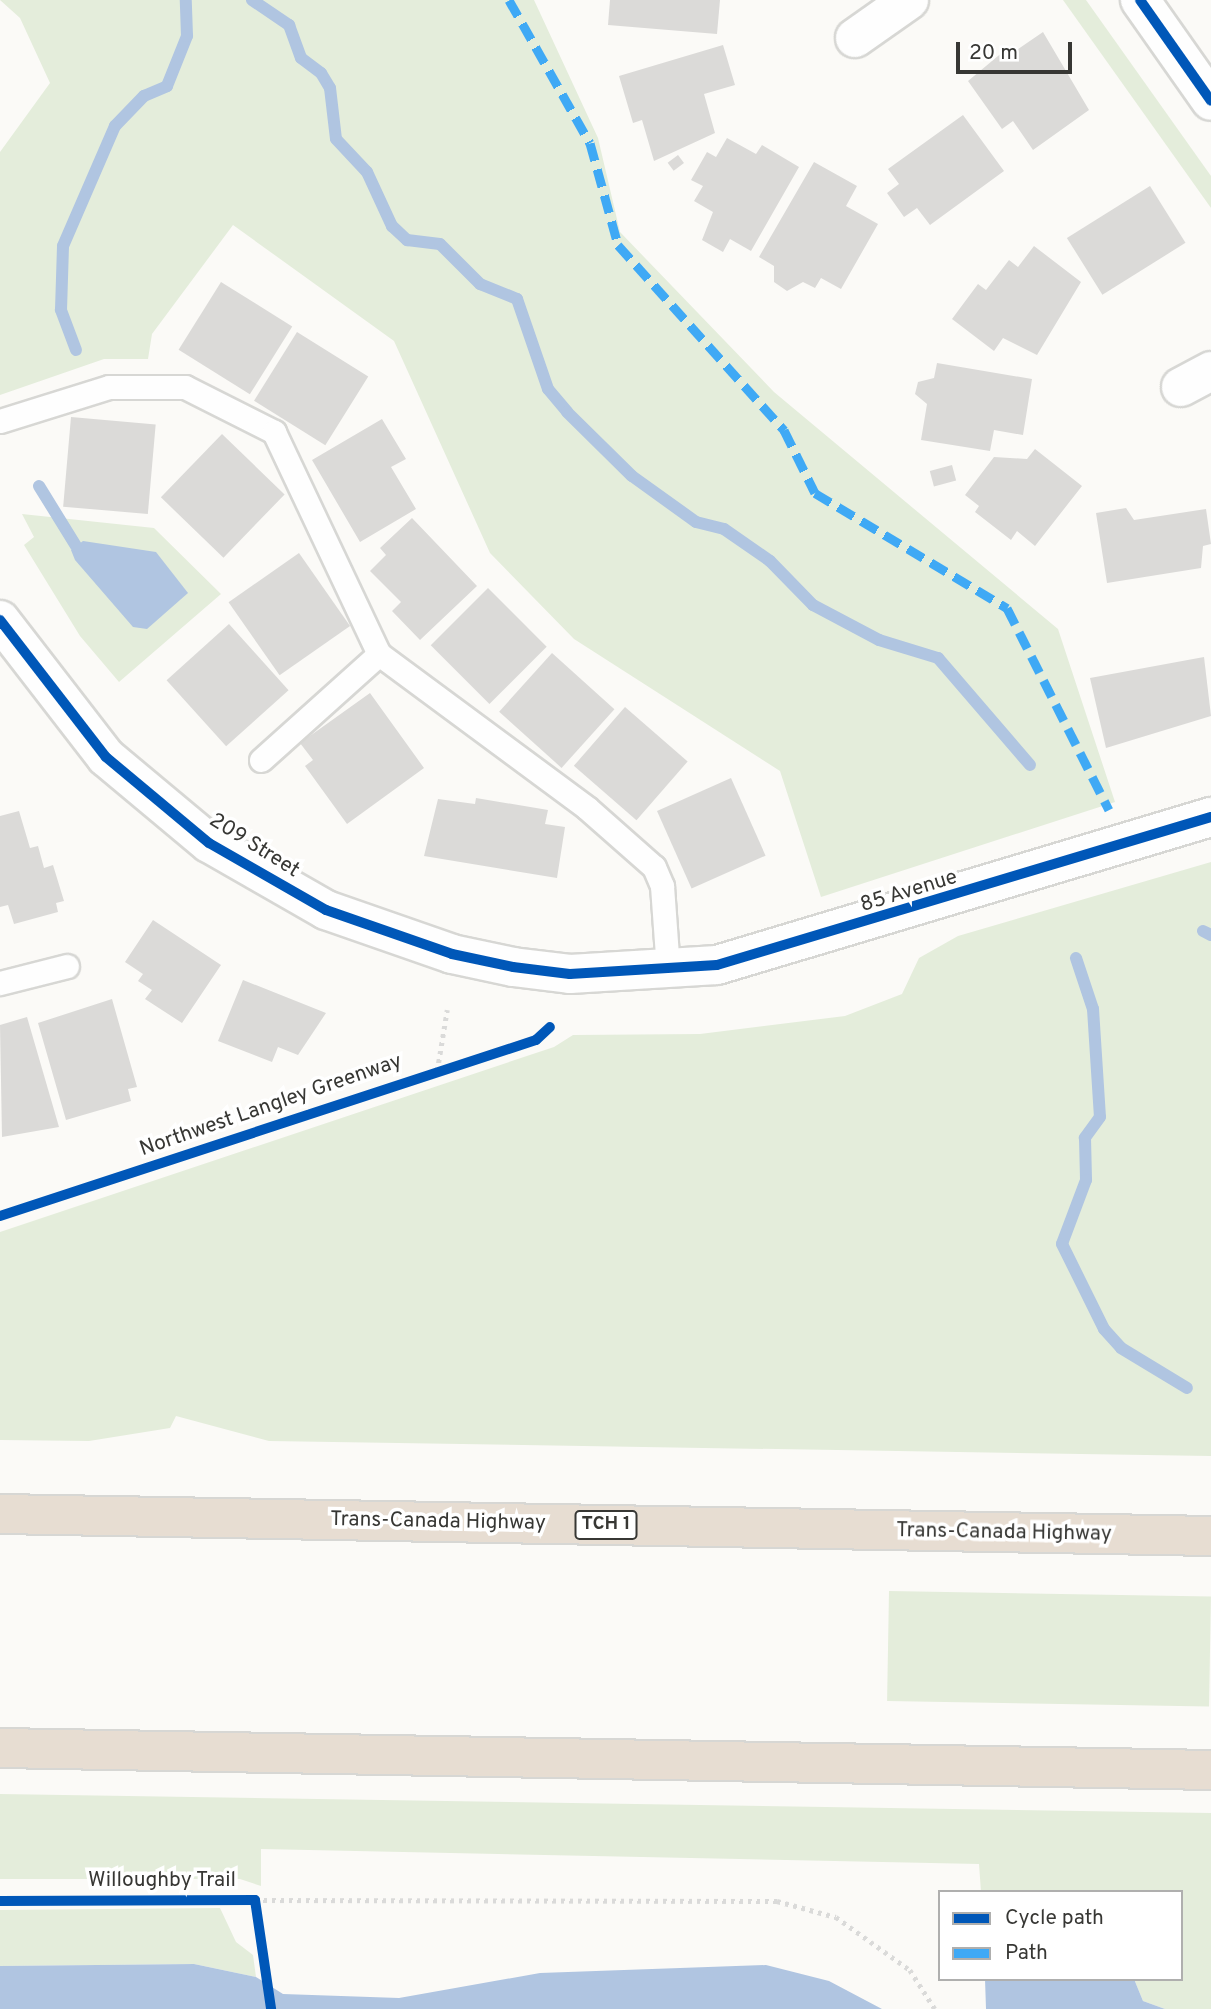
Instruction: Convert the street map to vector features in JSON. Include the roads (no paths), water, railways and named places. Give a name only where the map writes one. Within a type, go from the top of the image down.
[{"type":"highway","name":"Trans-Canada Highway","points":[[0,1514],[1211,1536]]},
{"type":"highway","points":[[0,1748],[1211,1770]]},
{"type":"street","points":[[855,38],[909,0]]},
{"type":"street","points":[[1140,0],[1211,102]]},
{"type":"street","name":"209 Street","points":[[0,620],[106,757],[209,843],[281,887],[384,933],[452,954],[570,974]]},
{"type":"street","name":"85 Avenue","points":[[570,974],[668,970],[775,953],[1211,817]]},
{"type":"lane","points":[[0,422],[109,387],[185,387],[274,432],[379,654],[641,851],[662,886],[668,970]]},
{"type":"lane","points":[[261,760],[379,654]]},
{"type":"lane","points":[[0,983],[66,966]]},
{"type":"water","points":[[83,541],[156,552],[188,593],[147,629],[133,627],[75,560],[71,550]]},
{"type":"water","points":[[194,1964],[256,1977],[283,1994],[399,1998],[540,1973],[766,1965],[829,1981],[882,2009],[0,2009],[0,1966]]},
{"type":"water","points":[[985,1981],[1135,1981],[1143,2001],[1165,2009],[986,2009]]},
{"type":"waterway","points":[[76,350],[61,310],[63,246],[115,126],[144,96],[167,86],[187,36],[186,0]]},
{"type":"waterway","points":[[252,0],[289,25],[301,58],[321,73],[330,88],[336,139],[367,172],[392,226],[407,240],[440,244],[480,284],[517,299],[548,389],[567,412],[632,476],[696,522],[724,529],[770,561],[813,605],[879,640],[938,658],[1030,765]]},
{"type":"waterway","points":[[39,486],[76,546]]},
{"type":"waterway","points":[[1203,931],[1211,935]]},
{"type":"waterway","points":[[1076,958],[1093,1009],[1100,1117],[1085,1138],[1086,1180],[1062,1244],[1104,1329],[1121,1348],[1187,1388]]}]
